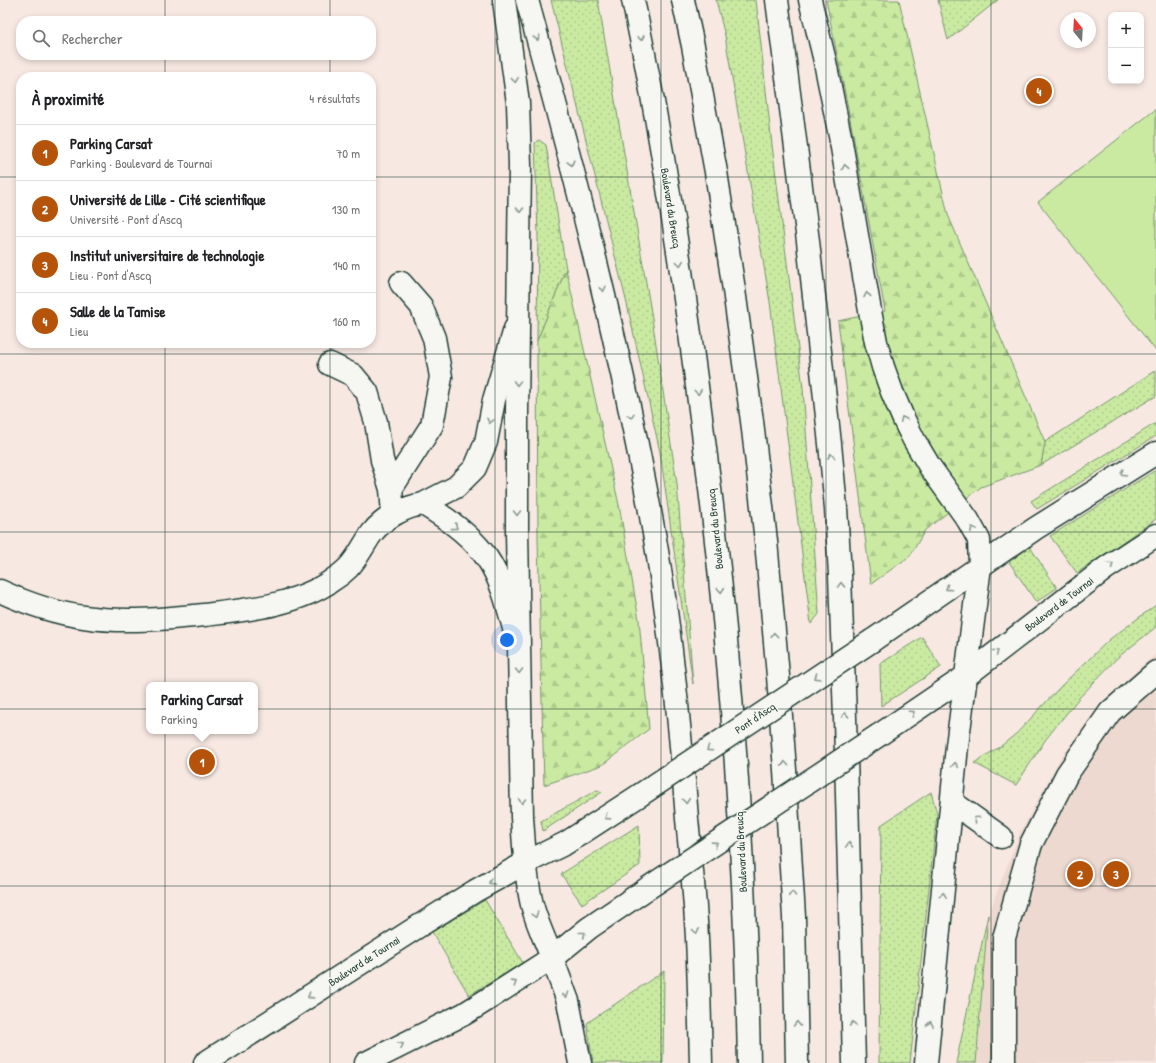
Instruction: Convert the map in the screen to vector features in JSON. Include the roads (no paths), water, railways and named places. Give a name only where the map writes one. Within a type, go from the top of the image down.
[{"type":"main road","points":[[504,0],[518,103],[520,165],[517,508],[522,817],[525,863],[531,901],[568,1001],[580,1063]]},
{"type":"main road","points":[[527,0],[601,279],[629,405],[655,541],[679,715],[697,936],[701,1063]]},
{"type":"main road","name":"Boulevard du Breucq","points":[[633,0],[657,121],[677,243],[695,366],[717,546],[730,686],[742,863],[749,1063]]},
{"type":"main road","points":[[683,0],[716,172],[745,363],[764,526],[785,770],[794,917],[797,1063]]},
{"type":"main road","points":[[777,0],[808,241],[830,444],[836,515],[845,702],[854,1063]]},
{"type":"main road","points":[[810,0],[824,57],[835,112],[876,342],[892,392],[904,420],[930,467],[968,520],[979,540],[980,566],[952,802],[926,1063]]},
{"type":"main road","points":[[391,489],[432,425],[441,377],[434,338],[422,306],[401,283]]},
{"type":"main road","points":[[0,591],[29,603],[84,617],[146,620],[235,612],[290,600],[317,590],[334,580],[348,568],[373,532],[393,514],[424,504],[456,487],[475,468],[486,442],[494,400],[519,316]]},
{"type":"main road","points":[[330,364],[353,375],[367,392],[376,422],[382,460],[391,489],[393,514]]},
{"type":"main road","points":[[980,566],[1036,528],[1156,453]]},
{"type":"main road","points":[[424,504],[468,536],[478,546],[487,559],[502,591],[519,647]]},
{"type":"main road","name":"Boulevard de Tournai","points":[[966,676],[1106,568],[1156,535]]},
{"type":"main road","name":"Pont d'Ascq","points":[[525,863],[566,843],[640,795],[980,566]]},
{"type":"main road","points":[[1004,1063],[1004,938],[1031,844],[1067,774],[1110,712],[1156,672]]},
{"type":"main road","points":[[366,1063],[464,1014],[552,958],[589,928],[966,676]]},
{"type":"main road","points":[[952,802],[1001,837]]},
{"type":"main road","name":"Boulevard de Tournai","points":[[205,1063],[475,890],[525,863]]},
{"type":"place","name":"Salle de la Tamise","points":[[1039,91]]},
{"type":"place","name":"Parking Carsat","points":[[202,762]]},
{"type":"place","name":"Université de Lille ‐ Cité scientifique","points":[[1080,874]]},
{"type":"place","name":"Institut universitaire de technologie","points":[[1116,874]]}]
